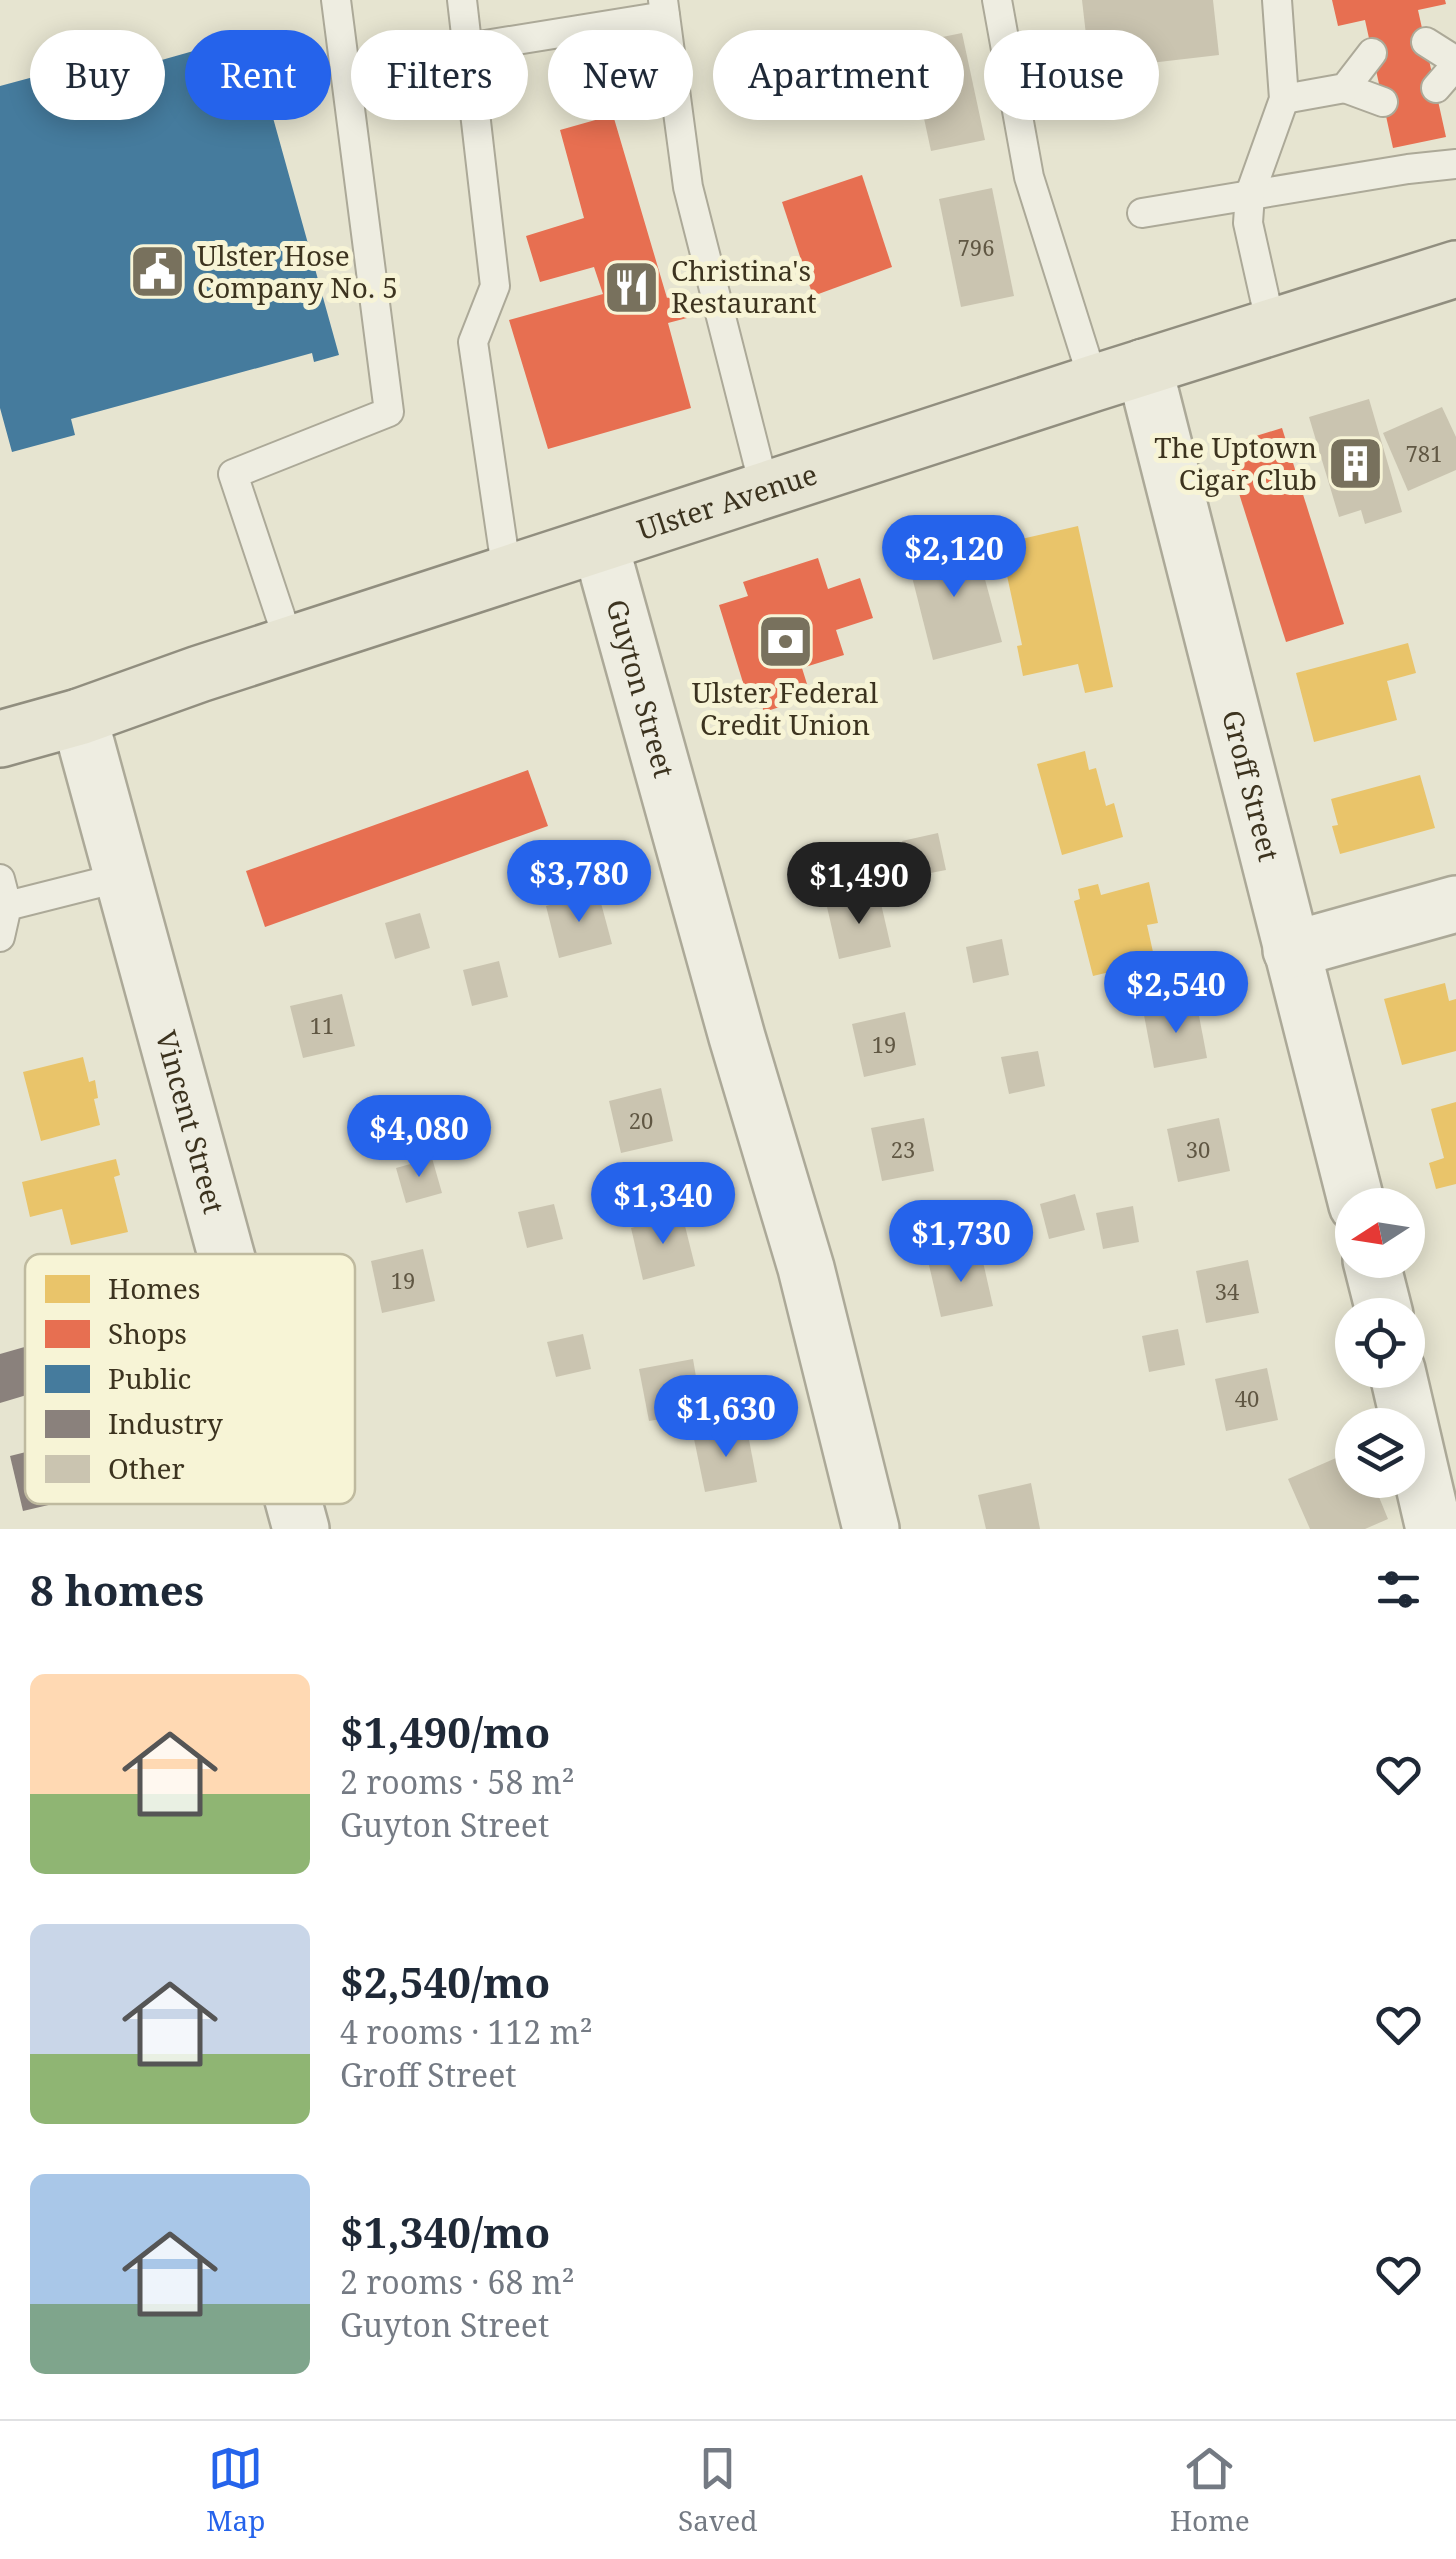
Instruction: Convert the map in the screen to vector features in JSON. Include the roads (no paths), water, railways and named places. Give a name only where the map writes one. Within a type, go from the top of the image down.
[{"type":"main road","name":"Ulster Avenue","points":[[0,739],[1456,269]]},
{"type":"street","name":"Groff Street","points":[[1119,375],[1291,950],[1353,1188]]},
{"type":"street","name":"Guyton Street","points":[[600,544],[737,1037],[806,1268],[871,1529]]},
{"type":"street","name":"Vincent Street","points":[[79,716],[225,1254]]},
{"type":"street","points":[[1291,950],[1456,904]]},
{"type":"street","points":[[1402,1388],[1434,1529]]},
{"type":"street","name":"Vincent Street","points":[[294,1504],[301,1529]]},
{"type":"lane","points":[[290,645],[233,474],[389,412],[336,0]]},
{"type":"lane","points":[[462,0],[465,30]]},
{"type":"lane","points":[[998,0],[1029,178],[1119,375]]},
{"type":"lane","points":[[1271,326],[1248,223],[1250,194],[1284,99],[1277,0]]},
{"type":"lane","points":[[528,36],[664,8],[688,187],[765,490]]},
{"type":"lane","points":[[1426,42],[1456,63],[1436,88]]},
{"type":"lane","points":[[1345,88],[1372,54]]},
{"type":"lane","points":[[1284,99],[1345,88],[1383,102]]},
{"type":"lane","points":[[475,120],[495,286],[472,342],[507,574]]},
{"type":"lane","points":[[1142,213],[1456,164]]},
{"type":"lane","points":[[0,937],[4,893],[122,878]]},
{"type":"place","name":"Ulster Hose Company No. 5","points":[[158,272]]},
{"type":"place","name":"Christina's Restaurant","points":[[632,287]]},
{"type":"place","name":"The Uptown Cigar Club","points":[[1356,464]]},
{"type":"place","name":"Ulster Federal Credit Union","points":[[785,642]]}]
